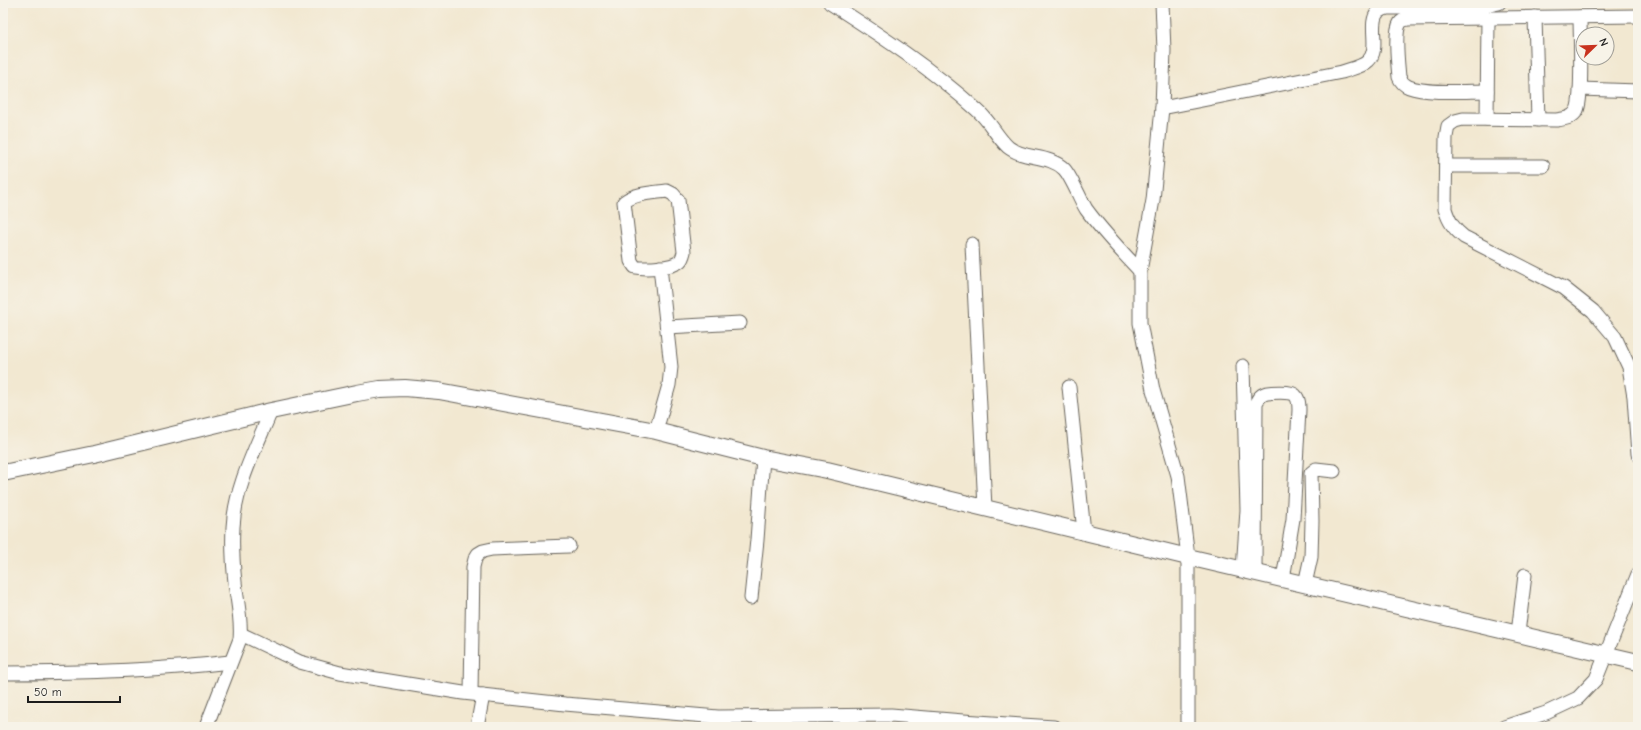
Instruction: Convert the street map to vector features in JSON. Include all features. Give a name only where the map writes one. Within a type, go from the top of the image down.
[{"type":"main road","points":[[3,473],[94,454],[271,411],[357,393],[380,389],[405,388],[439,391],[656,431],[763,458],[827,470],[1188,557],[1518,634],[1607,653],[1638,662]]},
{"type":"street","points":[[830,3],[869,28],[931,73],[978,110],[998,137],[1009,147],[1020,154],[1054,162],[1064,170],[1076,192],[1104,232],[1140,271]]},
{"type":"street","points":[[1162,3],[1164,50],[1162,108],[1159,148],[1152,200],[1140,271],[1140,323],[1153,390],[1178,476],[1188,557],[1188,727]]},
{"type":"street","points":[[1162,108],[1342,72],[1360,66],[1368,61],[1373,53],[1374,19],[1378,12],[1387,8],[1476,8],[1499,3]]},
{"type":"street","points":[[1487,91],[1421,90],[1408,87],[1402,83],[1399,77],[1398,24],[1402,20],[1408,19],[1638,16]]},
{"type":"street","points":[[1536,17],[1538,120]]},
{"type":"street","points":[[1580,17],[1580,89],[1578,109],[1574,114],[1567,118],[1538,120],[1463,119],[1455,121],[1448,126],[1446,137],[1445,209],[1448,220],[1454,229],[1464,237],[1564,288],[1592,311],[1615,337],[1629,367],[1634,397],[1638,454]]},
{"type":"street","points":[[1487,119],[1488,18]]},
{"type":"street","points":[[1580,89],[1638,91]]},
{"type":"street","points":[[1446,166],[1543,166]]},
{"type":"street","points":[[667,191],[673,194],[678,200],[684,252],[682,260],[677,263],[660,267],[635,267],[631,261],[623,206],[624,202],[628,198],[667,191]]},
{"type":"street","points":[[972,244],[985,508]]},
{"type":"street","points":[[656,431],[669,385],[671,367],[660,267]]},
{"type":"street","points":[[667,327],[740,323]]},
{"type":"street","points":[[1243,366],[1249,571]]},
{"type":"street","points":[[1069,387],[1084,532]]},
{"type":"street","points":[[1249,571],[1256,403],[1258,398],[1264,394],[1291,392],[1295,395],[1298,401],[1299,410],[1293,519],[1283,579]]},
{"type":"street","points":[[206,727],[240,634],[233,549],[234,512],[243,481],[271,411]]},
{"type":"street","points":[[750,598],[758,540],[763,458]]},
{"type":"street","points":[[1305,584],[1311,557],[1311,473],[1316,469],[1334,472]]},
{"type":"street","points":[[477,727],[477,694],[471,594],[475,560],[483,551],[492,549],[569,546]]},
{"type":"street","points":[[1504,727],[1546,713],[1578,698],[1596,679],[1638,574]]},
{"type":"street","points":[[1518,634],[1526,575]]},
{"type":"street","points":[[240,634],[300,662],[317,668],[380,680],[477,694],[565,704],[718,717],[891,715],[1054,727]]},
{"type":"street","points":[[3,672],[54,673],[154,670],[230,662]]}]
